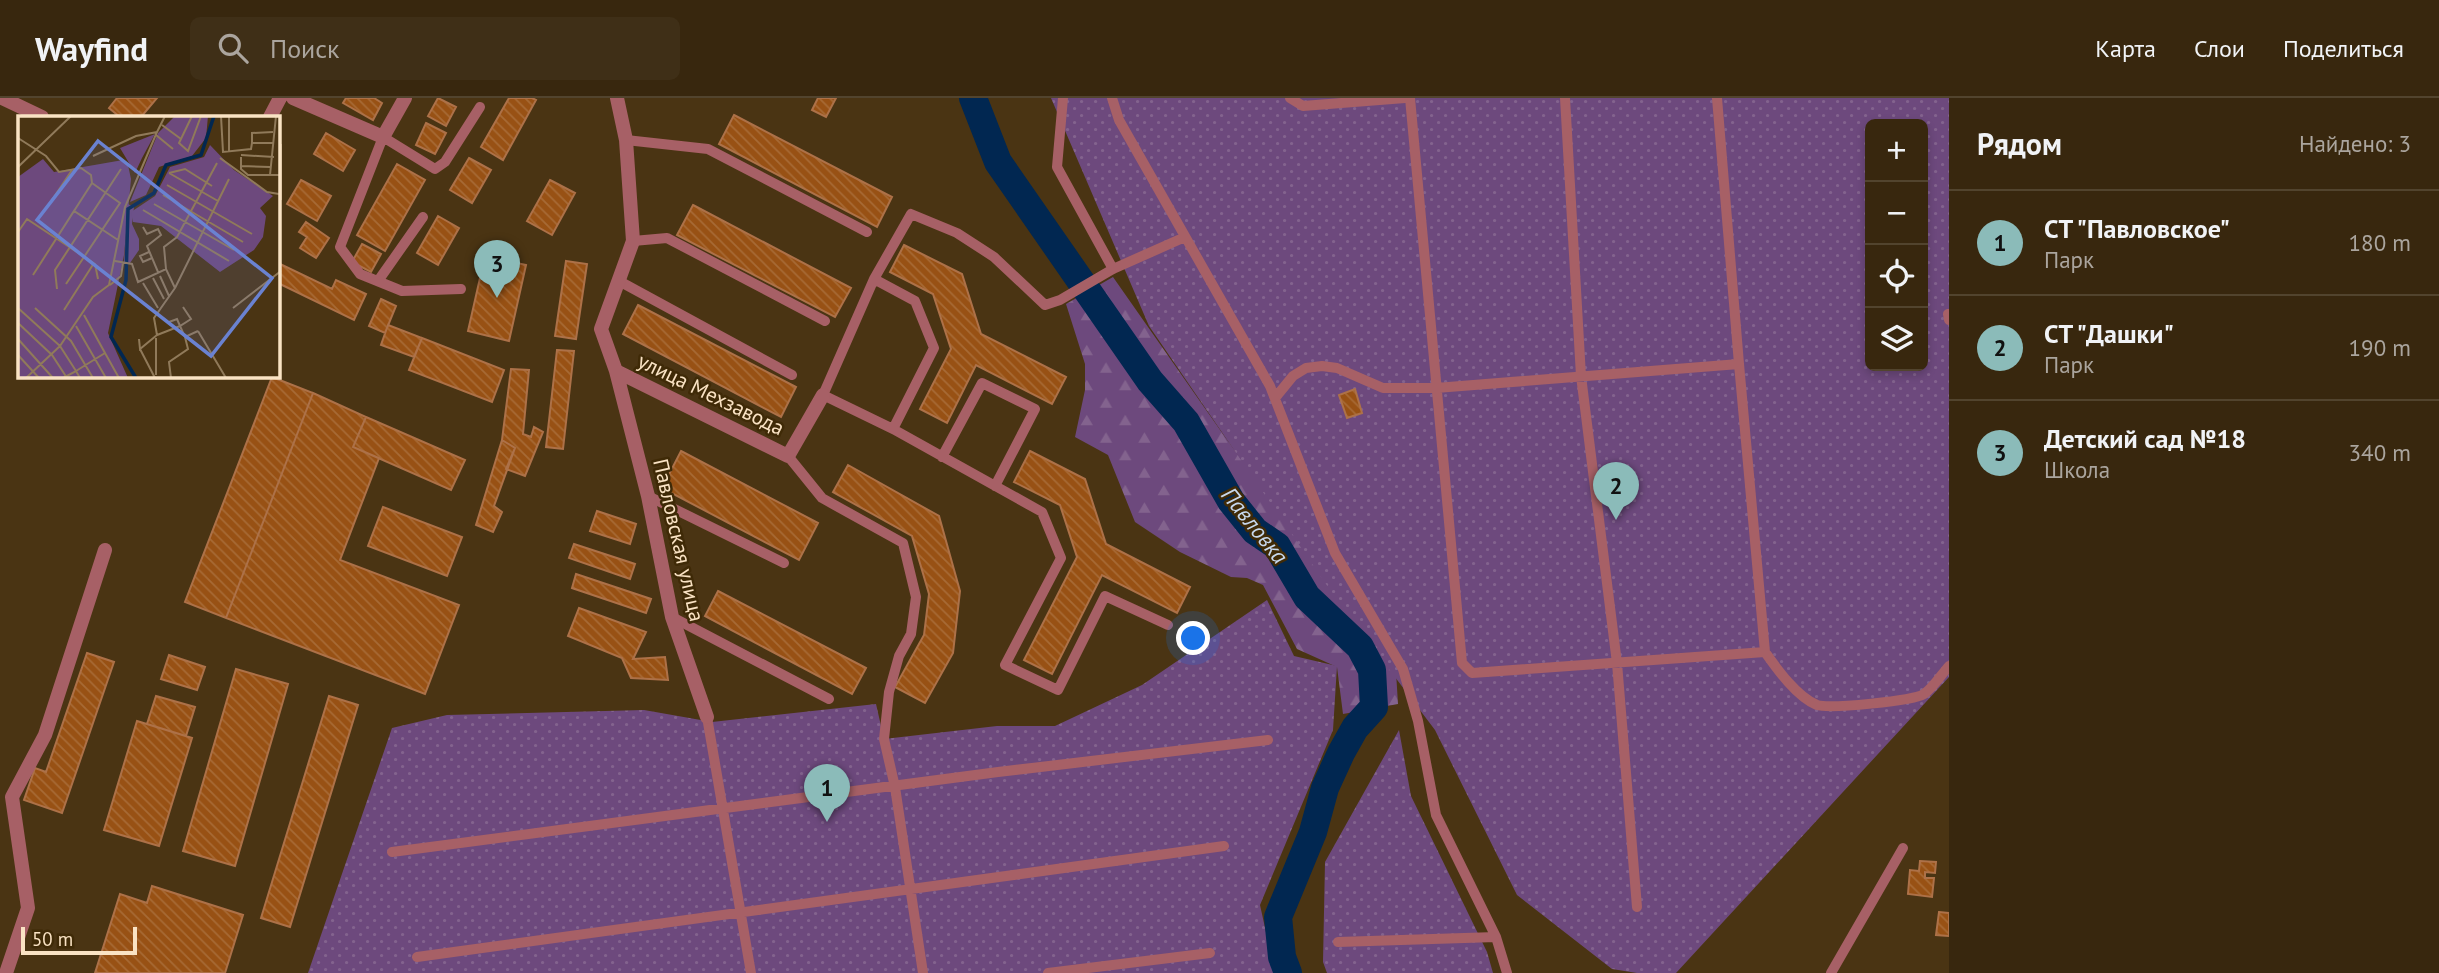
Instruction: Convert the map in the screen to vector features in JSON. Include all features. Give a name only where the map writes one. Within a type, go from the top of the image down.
[{"type":"street","points":[[2,98],[40,116]]},
{"type":"street","points":[[271,116],[280,98]]},
{"type":"street","points":[[293,98],[383,138],[405,98]]},
{"type":"street","name":"улица Мехзавода","points":[[617,98],[626,140],[633,241],[601,329],[616,371],[788,456],[823,395]]},
{"type":"street","name":"Павловская улица","points":[[616,371],[648,496],[672,617],[707,718]]},
{"type":"street","points":[[6,973],[28,908],[12,797],[44,735],[105,550]]},
{"type":"lane","points":[[1063,98],[1057,167],[1113,268]]},
{"type":"lane","points":[[1112,98],[1119,120],[1270,386],[1335,553],[1403,669],[1418,721],[1436,815],[1496,937],[1507,973]]},
{"type":"lane","points":[[1290,98],[1303,106],[1317,101],[1408,98],[1462,663],[1472,673],[1765,652]]},
{"type":"lane","points":[[1565,98],[1581,376],[1617,663],[1637,907]]},
{"type":"lane","points":[[1717,98],[1765,652],[1790,685],[1818,705],[1880,703],[1923,695],[1949,666]]},
{"type":"lane","points":[[461,289],[402,291],[360,274],[340,247],[383,138],[435,169],[445,162],[480,107]]},
{"type":"lane","points":[[626,140],[708,149],[867,232]]},
{"type":"lane","points":[[1168,625],[1105,596],[1058,690],[1005,665],[1061,558],[1042,512],[893,429],[823,395],[874,279],[911,214],[957,233],[994,257],[1045,305],[1060,300],[1113,268],[1185,237]]},
{"type":"lane","points":[[378,281],[423,217]]},
{"type":"lane","points":[[633,241],[667,238],[825,321]]},
{"type":"lane","points":[[874,279],[915,301],[934,348],[893,429]]},
{"type":"lane","points":[[619,281],[792,375]]},
{"type":"lane","points":[[1948,314],[1949,320]]},
{"type":"lane","points":[[1275,398],[1293,376],[1306,368],[1322,366],[1336,368],[1383,388],[1436,388],[1739,364]]},
{"type":"lane","points":[[942,457],[982,383],[1035,409],[995,486]]},
{"type":"lane","points":[[788,456],[822,498],[903,543],[916,597],[911,634],[899,656],[889,692],[884,739],[895,787],[922,973]]},
{"type":"lane","points":[[648,496],[784,562]]},
{"type":"lane","points":[[672,617],[829,699]]},
{"type":"lane","points":[[707,718],[751,973]]},
{"type":"lane","points":[[392,852],[998,772],[1268,740]]},
{"type":"lane","points":[[417,957],[741,910],[1224,846]]},
{"type":"lane","points":[[1831,973],[1903,848]]},
{"type":"lane","points":[[1338,942],[1496,937]]},
{"type":"lane","points":[[1048,973],[1210,953]]},
{"type":"green space","points":[[1051,98],[1949,98],[1949,677],[1676,973],[1637,973],[1612,969],[1517,895],[1435,730],[1339,603],[1149,326]]},
{"type":"green space","points":[[1113,277],[1225,437],[1396,672],[1398,704],[1343,714],[1337,667],[1297,649],[1263,585],[1247,578],[1231,577],[1180,552],[1135,522],[1108,455],[1075,437],[1085,390],[1085,364],[1066,304]]},
{"type":"green space","points":[[1267,600],[1294,656],[1337,666],[1333,730],[1260,905],[1275,973],[308,973],[392,728],[447,715],[644,710],[712,722],[876,704],[884,739],[997,726],[1055,726],[1142,685]]},
{"type":"green space","points":[[1399,730],[1411,796],[1487,952],[1493,973],[1327,973],[1323,962],[1325,862]]},
{"type":"building","points":[[117,98],[157,98],[142,116],[119,116],[109,108]]},
{"type":"building","points":[[346,98],[374,98],[382,103],[373,120],[343,103]]},
{"type":"building","points":[[438,98],[456,107],[446,126],[428,116]]},
{"type":"building","points":[[509,98],[536,100],[503,160],[481,147]]},
{"type":"building","points":[[818,98],[836,98],[826,117],[812,110]]},
{"type":"building","points":[[734,115],[892,197],[877,227],[719,144]]},
{"type":"building","points":[[426,123],[446,133],[435,154],[416,145]]},
{"type":"building","points":[[326,133],[355,150],[343,171],[314,154]]},
{"type":"building","points":[[469,158],[491,170],[472,203],[450,190]]},
{"type":"building","points":[[397,164],[425,180],[385,251],[357,235]]},
{"type":"building","points":[[301,180],[331,196],[317,221],[287,204]]},
{"type":"building","points":[[550,180],[575,193],[552,235],[527,221]]},
{"type":"building","points":[[693,205],[851,288],[835,317],[677,235]]},
{"type":"building","points":[[438,216],[459,228],[438,265],[417,253]]},
{"type":"building","points":[[306,222],[329,238],[316,258],[300,248],[307,237],[299,232]]},
{"type":"building","points":[[362,244],[381,254],[371,272],[352,262]]},
{"type":"building","points":[[904,245],[962,274],[981,334],[1066,377],[1052,404],[976,365],[947,423],[920,409],[951,349],[933,294],[890,272]]},
{"type":"building","points":[[485,256],[526,265],[509,341],[468,331]]},
{"type":"building","points":[[566,261],[587,264],[576,339],[555,336]]},
{"type":"building","points":[[280,264],[332,289],[336,280],[366,294],[354,320],[280,284]]},
{"type":"building","points":[[381,299],[396,306],[385,333],[369,326]]},
{"type":"building","points":[[638,305],[796,387],[781,417],[623,334]]},
{"type":"building","points":[[388,325],[422,338],[414,357],[381,345]]},
{"type":"building","points":[[422,338],[504,370],[492,402],[409,370]]},
{"type":"building","points":[[557,350],[574,351],[563,449],[546,447]]},
{"type":"building","points":[[511,369],[529,370],[523,434],[531,437],[534,427],[543,432],[525,476],[506,469],[515,448],[502,440]]},
{"type":"building","points":[[272,378],[313,393],[226,618],[185,602]]},
{"type":"building","points":[[1355,389],[1362,413],[1347,418],[1339,395]]},
{"type":"building","points":[[313,393],[366,417],[353,447],[379,458],[340,560],[459,605],[425,694],[226,618]]},
{"type":"building","points":[[366,417],[465,460],[451,490],[353,447]]},
{"type":"building","points":[[502,440],[515,448],[494,506],[502,512],[493,532],[476,525]]},
{"type":"building","points":[[681,451],[818,523],[799,560],[662,488]]},
{"type":"building","points":[[1030,451],[1085,479],[1106,544],[1190,587],[1177,613],[1102,575],[1052,674],[1024,660],[1077,557],[1060,505],[1014,482]]},
{"type":"building","points":[[848,465],[939,516],[960,591],[953,653],[925,703],[895,687],[924,635],[929,594],[912,536],[833,492]]},
{"type":"building","points":[[383,507],[462,537],[447,576],[368,546]]},
{"type":"building","points":[[597,511],[636,524],[630,544],[590,531]]},
{"type":"building","points":[[574,544],[635,564],[630,579],[569,558]]},
{"type":"building","points":[[576,574],[651,599],[646,613],[572,588]]},
{"type":"building","points":[[718,591],[866,668],[852,694],[705,616]]},
{"type":"building","points":[[579,608],[646,632],[633,659],[665,657],[668,680],[631,678],[622,658],[568,636]]},
{"type":"building","points":[[87,653],[114,662],[62,813],[24,800],[35,768],[46,772]]},
{"type":"building","points":[[169,655],[205,667],[197,690],[161,679]]},
{"type":"building","points":[[236,669],[288,684],[235,866],[183,851]]},
{"type":"building","points":[[156,696],[195,707],[186,736],[147,724]]},
{"type":"building","points":[[329,696],[358,705],[290,927],[261,918]]},
{"type":"building","points":[[137,721],[192,738],[159,846],[104,830]]},
{"type":"building","points":[[1920,861],[1936,862],[1935,873],[1925,872],[1925,878],[1934,878],[1932,897],[1908,894],[1910,870],[1919,871]]},
{"type":"building","points":[[152,886],[243,915],[225,973],[95,973],[120,894],[147,903]]},
{"type":"building","points":[[1939,912],[1949,913],[1949,936],[1936,935]]},
{"type":"waterway","name":"Павловка","points":[[973,98],[998,162],[1150,381],[1186,422],[1231,501],[1255,531],[1277,546],[1307,597],[1360,647],[1372,670],[1374,707],[1355,728],[1341,753],[1325,788],[1313,832],[1278,917],[1282,957],[1288,973]]},
{"type":"place","name":"Детский сад №18","points":[[497,298]]},
{"type":"place","name":"СТ \"Дашки\"","points":[[1616,520]]},
{"type":"place","name":"СТ \"Павловское\"","points":[[827,822]]}]
